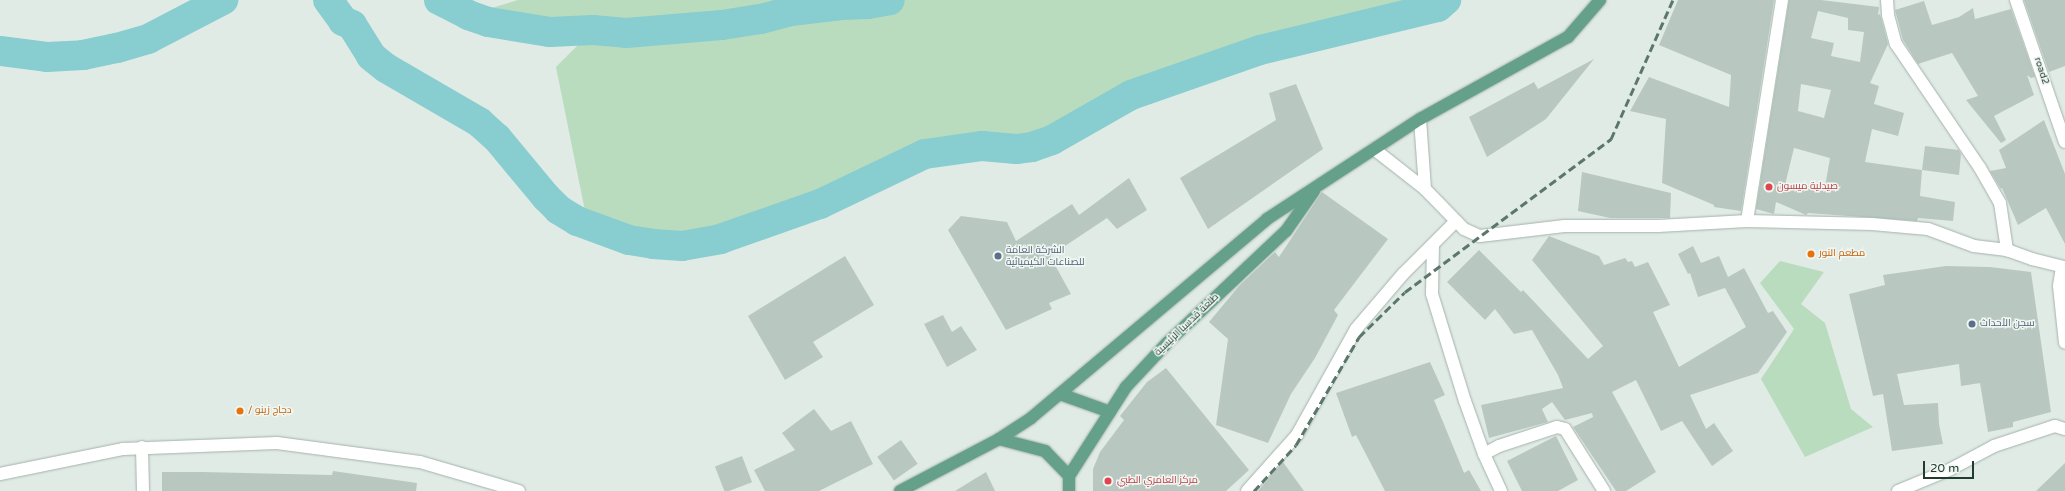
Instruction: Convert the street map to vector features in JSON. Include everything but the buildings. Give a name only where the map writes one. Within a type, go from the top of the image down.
[{"type":"main road","points":[[900,491],[999,438],[1032,418],[1267,219],[1420,119],[1568,37],[1600,0]]},
{"type":"main road","name":"طلعة قدسيا الرئيسية","points":[[1069,476],[1126,387],[1167,343],[1286,231],[1318,186]]},
{"type":"main road","points":[[1060,394],[1110,412]]},
{"type":"main road","points":[[999,438],[1045,451],[1069,476],[1069,491]]},
{"type":"street","points":[[1748,220],[1782,0]]},
{"type":"street","points":[[1887,0],[1888,15],[1896,44],[1980,168],[2000,202],[2007,250]]},
{"type":"street","name":"road2","points":[[2016,0],[2065,142]]},
{"type":"street","points":[[1420,119],[1425,189]]},
{"type":"street","points":[[1374,149],[1425,189],[1464,229],[1480,236],[1564,226],[1658,226],[1748,220],[1872,224],[1921,229],[1974,246],[2007,250],[2063,267],[2059,286],[2065,343]]},
{"type":"street","points":[[1247,491],[1297,435],[1356,329],[1403,274],[1456,221]]},
{"type":"street","points":[[1433,245],[1432,294],[1449,353],[1484,454],[1501,491]]},
{"type":"street","points":[[1898,491],[1951,469],[1994,446],[2055,426],[2065,429]]},
{"type":"street","points":[[1484,454],[1500,446],[1557,427],[1565,429],[1604,491]]},
{"type":"street","points":[[0,474],[123,449],[142,447],[277,443],[420,462],[519,491]]},
{"type":"street","points":[[142,447],[143,491]]},
{"type":"green space","points":[[518,0],[864,0],[806,9],[890,0],[1446,0],[1438,7],[1247,55],[1131,95],[1032,147],[982,146],[925,154],[808,208],[720,239],[653,244],[588,226],[556,67],[593,30],[684,27],[782,12],[580,30],[468,15]]},
{"type":"green space","points":[[1780,261],[1824,272],[1801,304],[1825,323],[1851,409],[1873,427],[1805,457],[1761,379],[1794,329],[1760,283]]},
{"type":"waterway","points":[[0,51],[47,57],[83,55],[117,48],[148,39],[223,0]]},
{"type":"waterway","points":[[328,0],[343,21],[352,25],[371,56],[386,68],[479,122],[497,138],[546,197],[559,210],[577,221],[629,240],[653,244],[682,246],[720,239],[820,204],[925,154],[982,146],[1016,149],[1032,147],[1052,140],[1131,95],[1260,50],[1438,7],[1446,0]]},
{"type":"waterway","points":[[439,0],[468,15],[488,22],[550,32],[593,30],[626,33],[722,25],[761,19],[791,11],[842,5],[868,4],[890,0]]},
{"type":"railway","points":[[1254,491],[1296,445],[1359,337],[1405,292],[1611,139],[1673,0]]},
{"type":"place","name":"صيدلية ميسون","points":[[1769,187]]},
{"type":"place","name":"مطعم النور","points":[[1811,254]]},
{"type":"place","name":"الشركة العامة للصناعات الكيميائية","points":[[998,256]]},
{"type":"place","name":"سجن الأحداث","points":[[1972,324]]},
{"type":"place","name":"/ دجاج زينو","points":[[240,411]]},
{"type":"place","name":"مركز العامري الطبي","points":[[1108,481]]}]
